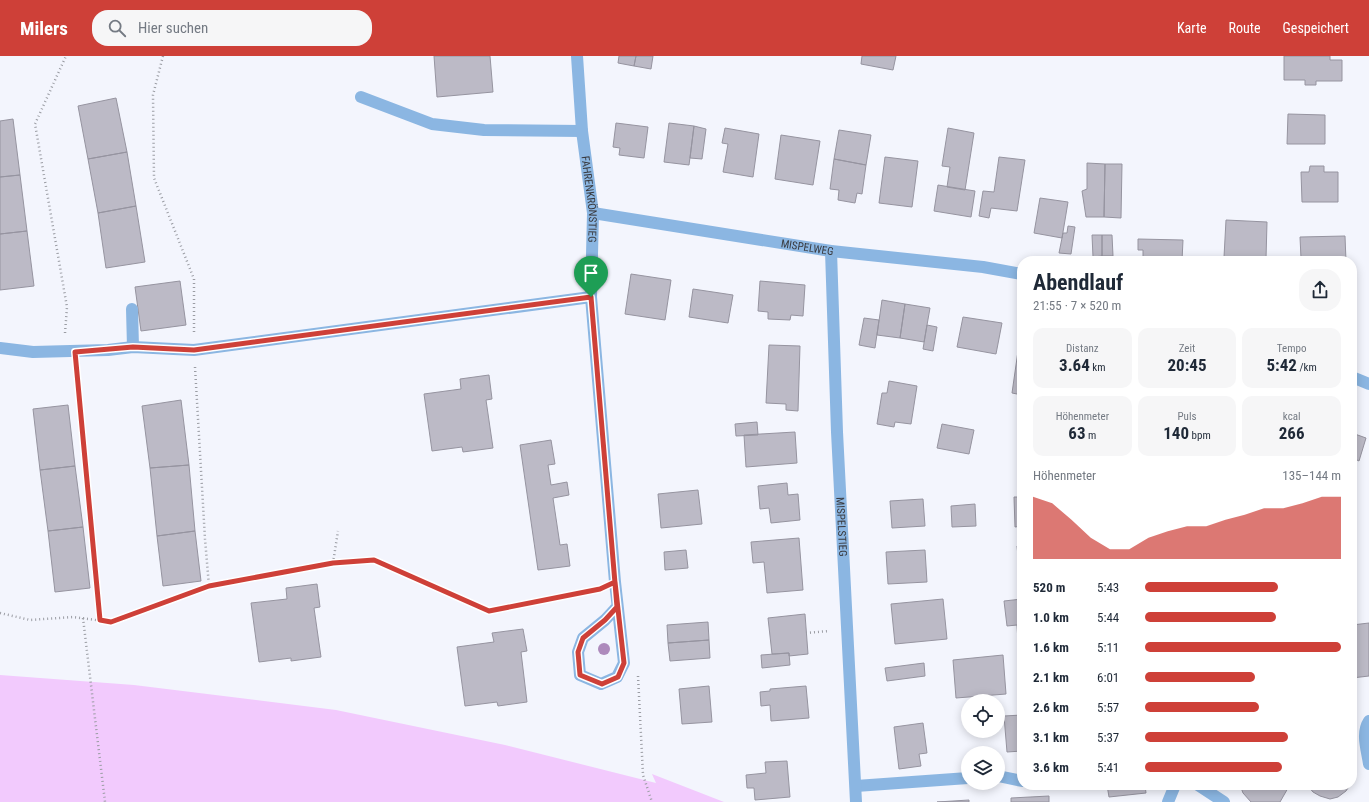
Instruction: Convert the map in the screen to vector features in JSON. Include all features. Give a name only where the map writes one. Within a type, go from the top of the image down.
[{"type":"street","name":"FAHRENKRÖNSTIEG","points":[[577,56],[582,131],[593,213],[591,297],[617,607],[624,663]]},
{"type":"street","points":[[361,97],[432,124],[484,130],[582,131]]},
{"type":"street","name":"MISPELWEG","points":[[593,213],[831,251],[983,267],[1017,273]]},
{"type":"street","name":"MISPELSTIEG","points":[[831,251],[837,432],[856,802]]},
{"type":"street","points":[[0,348],[33,352],[133,347],[194,350],[591,297]]},
{"type":"street","points":[[132,309],[133,347]]},
{"type":"street","points":[[1357,379],[1369,384]]},
{"type":"street","points":[[617,607],[605,620],[583,638],[578,652],[580,675],[602,684],[618,677],[624,663]]},
{"type":"street","points":[[1369,720],[1365,727],[1365,738],[1369,764]]},
{"type":"street","points":[[1005,777],[1017,780]]},
{"type":"street","points":[[856,786],[961,778]]},
{"type":"street","points":[[1168,802],[1174,790]]},
{"type":"street","points":[[1206,790],[1224,802]]},
{"type":"path","points":[[66,56],[35,124],[67,307],[70,351],[100,620]]},
{"type":"path","points":[[163,56],[153,95],[154,178],[194,279],[194,350],[209,586]]},
{"type":"path","points":[[333,563],[338,531]]},
{"type":"path","points":[[0,613],[30,620],[83,618],[111,622],[209,586],[333,563],[374,560],[489,611],[600,589],[615,582]]},
{"type":"path","points":[[83,618],[105,802]]},
{"type":"path","points":[[806,633],[848,630]]},
{"type":"path","points":[[624,663],[638,670],[643,775],[652,802]]},
{"type":"shaded area","points":[[0,675],[134,685],[336,710],[505,745],[656,783],[652,774],[724,802],[0,802]]},
{"type":"building","points":[[434,56],[490,56],[493,92],[437,97]]},
{"type":"building","points":[[619,56],[636,56],[634,66],[618,63]]},
{"type":"building","points":[[636,56],[653,56],[651,69],[634,66]]},
{"type":"building","points":[[862,56],[896,56],[893,70],[861,64]]},
{"type":"building","points":[[1284,56],[1330,56],[1330,60],[1342,60],[1342,81],[1316,81],[1316,85],[1305,85],[1305,80],[1284,80]]},
{"type":"building","points":[[116,98],[127,152],[88,159],[78,106]]},
{"type":"building","points":[[1288,114],[1325,115],[1325,144],[1287,144]]},
{"type":"building","points":[[13,119],[20,175],[0,177],[0,121]]},
{"type":"building","points":[[616,123],[648,127],[644,158],[619,155],[620,148],[613,147]]},
{"type":"building","points":[[669,123],[694,126],[689,165],[664,162]]},
{"type":"building","points":[[694,126],[706,129],[702,159],[690,158]]},
{"type":"building","points":[[725,128],[759,134],[753,177],[723,172],[728,144],[722,143]]},
{"type":"building","points":[[948,128],[974,133],[965,190],[947,187],[950,167],[942,166]]},
{"type":"building","points":[[839,130],[871,135],[866,165],[834,159]]},
{"type":"building","points":[[781,135],[820,141],[813,185],[775,179]]},
{"type":"building","points":[[127,152],[136,206],[98,213],[88,159]]},
{"type":"building","points":[[885,157],[918,161],[912,207],[879,203]]},
{"type":"building","points":[[999,157],[1025,160],[1017,211],[991,208],[989,218],[979,216],[983,191],[994,192]]},
{"type":"building","points":[[834,159],[866,165],[862,194],[857,193],[855,203],[838,200],[839,190],[830,189]]},
{"type":"building","points":[[1087,163],[1105,164],[1104,217],[1086,217],[1082,191],[1087,189]]},
{"type":"building","points":[[1105,164],[1122,164],[1121,218],[1104,217]]},
{"type":"building","points":[[1310,166],[1324,166],[1324,172],[1338,172],[1338,202],[1302,202],[1301,172],[1309,172]]},
{"type":"building","points":[[20,175],[27,231],[0,234],[0,177]]},
{"type":"building","points":[[938,185],[975,191],[971,217],[934,211]]},
{"type":"building","points":[[1040,198],[1068,202],[1062,238],[1034,233]]},
{"type":"building","points":[[136,206],[145,262],[106,268],[98,213]]},
{"type":"building","points":[[1226,220],[1267,222],[1266,256],[1224,256]]},
{"type":"building","points":[[1068,226],[1075,227],[1071,254],[1059,253],[1063,233],[1067,233]]},
{"type":"building","points":[[27,231],[34,286],[0,290],[0,234]]},
{"type":"building","points":[[1092,235],[1102,235],[1102,256],[1093,256]]},
{"type":"building","points":[[1102,235],[1112,235],[1113,256],[1102,256]]},
{"type":"building","points":[[1345,236],[1346,256],[1301,256],[1300,237]]},
{"type":"building","points":[[1138,239],[1183,240],[1182,256],[1143,256],[1143,250],[1138,250]]},
{"type":"building","points":[[631,274],[671,280],[665,320],[625,314]]},
{"type":"building","points":[[180,281],[186,325],[141,331],[135,287]]},
{"type":"building","points":[[760,281],[805,285],[803,316],[791,315],[790,320],[768,319],[768,312],[758,311]]},
{"type":"building","points":[[693,289],[733,295],[728,323],[689,317]]},
{"type":"building","points":[[882,300],[905,304],[900,338],[877,335]]},
{"type":"building","points":[[905,304],[930,308],[924,342],[900,338]]},
{"type":"building","points":[[963,317],[1002,323],[996,354],[957,347]]},
{"type":"building","points":[[864,318],[879,320],[875,348],[859,345]]},
{"type":"building","points":[[927,325],[937,327],[933,351],[923,349]]},
{"type":"building","points":[[769,345],[800,346],[798,411],[786,410],[786,404],[766,403]]},
{"type":"building","points":[[1017,358],[1017,394],[1012,393]]},
{"type":"building","points":[[489,375],[492,399],[486,400],[493,448],[463,452],[462,447],[432,451],[424,394],[461,389],[460,379]]},
{"type":"building","points":[[889,381],[917,386],[911,424],[895,422],[894,427],[877,424],[882,393],[887,393]]},
{"type":"building","points":[[181,400],[189,465],[150,468],[142,406]]},
{"type":"building","points":[[68,405],[75,466],[40,470],[33,409]]},
{"type":"building","points":[[757,422],[758,435],[736,436],[735,424]]},
{"type":"building","points":[[942,424],[974,430],[969,454],[937,448]]},
{"type":"building","points":[[795,432],[797,463],[746,467],[744,435]]},
{"type":"building","points":[[1357,435],[1366,438],[1359,461],[1357,460]]},
{"type":"building","points":[[551,440],[555,464],[548,465],[551,485],[567,482],[569,495],[553,498],[560,545],[567,544],[570,566],[538,570],[520,445]]},
{"type":"building","points":[[189,465],[195,531],[157,536],[150,468]]},
{"type":"building","points":[[75,466],[83,527],[48,531],[40,470]]},
{"type":"building","points":[[787,483],[788,495],[798,494],[800,520],[771,523],[769,508],[760,509],[758,486]]},
{"type":"building","points":[[698,490],[702,524],[661,528],[658,494]]},
{"type":"building","points":[[1014,497],[1017,497],[1017,527],[1015,527]]},
{"type":"building","points":[[923,499],[925,526],[892,528],[890,501]]},
{"type":"building","points":[[975,504],[976,526],[952,527],[951,506]]},
{"type":"building","points":[[83,527],[90,588],[55,592],[48,531]]},
{"type":"building","points":[[195,531],[201,581],[163,586],[157,536]]},
{"type":"building","points":[[799,538],[803,590],[767,593],[764,562],[753,563],[751,542]]},
{"type":"building","points":[[686,550],[688,568],[665,570],[664,552]]},
{"type":"building","points":[[925,550],[927,582],[888,584],[886,552]]},
{"type":"building","points":[[317,584],[320,607],[314,608],[321,657],[291,661],[291,658],[259,662],[251,603],[287,599],[286,588]]},
{"type":"building","points":[[943,599],[947,639],[895,644],[891,604]]},
{"type":"building","points":[[1017,600],[1017,625],[1007,626],[1004,601]]},
{"type":"building","points":[[805,614],[808,654],[789,656],[789,653],[772,654],[768,618]]},
{"type":"building","points":[[708,622],[709,640],[668,643],[667,625]]},
{"type":"building","points":[[1369,623],[1369,676],[1357,677],[1357,624]]},
{"type":"building","points":[[523,629],[527,651],[521,652],[527,702],[498,706],[497,702],[465,706],[457,647],[494,642],[492,633]]},
{"type":"building","points":[[709,640],[710,658],[670,661],[668,643]]},
{"type":"building","points":[[789,653],[790,665],[762,668],[761,655]]},
{"type":"building","points":[[1003,655],[1006,694],[961,694],[961,698],[956,698],[953,660]]},
{"type":"building","points":[[924,663],[925,676],[887,681],[885,668]]},
{"type":"building","points":[[709,686],[712,722],[682,724],[679,689]]},
{"type":"building","points":[[806,686],[809,718],[771,721],[770,705],[761,706],[760,692],[770,691],[770,689]]},
{"type":"building","points":[[1017,715],[1017,751],[1007,752],[1005,716]]},
{"type":"building","points":[[923,723],[927,753],[919,754],[921,766],[899,769],[894,727]]},
{"type":"building","points":[[787,761],[790,797],[755,800],[754,788],[747,788],[746,775],[766,773],[765,762]]},
{"type":"building","points":[[1108,790],[1146,790],[1146,793],[1109,797]]},
{"type":"building","points":[[1242,790],[1287,790],[1280,802],[1251,802]]},
{"type":"building","points":[[1311,790],[1347,790],[1338,797],[1330,799]]},
{"type":"building","points":[[1049,796],[1049,802],[1011,802],[1011,798]]},
{"type":"building","points":[[969,800],[969,802],[937,802]]},
{"type":"route","points":[[591,297],[194,350],[133,347],[75,352],[100,620],[111,622],[209,586],[333,563],[374,560],[489,611],[600,589],[615,582],[624,663],[618,677],[602,684],[580,675],[578,652],[583,638],[605,620],[617,607],[591,297]]}]
